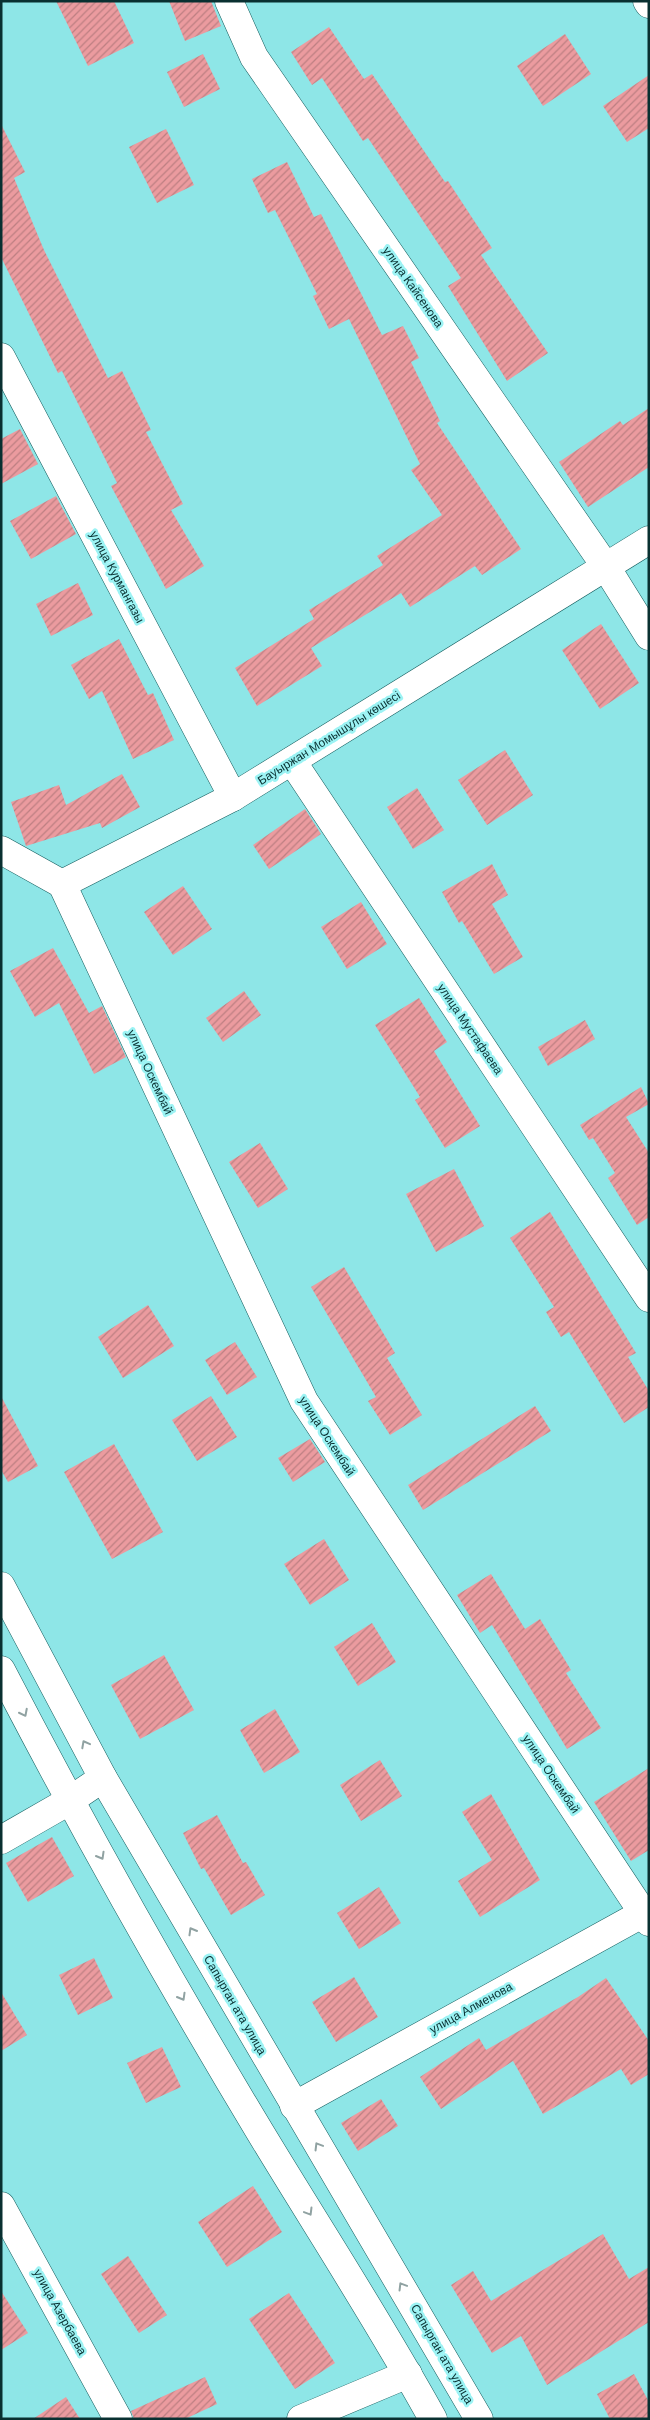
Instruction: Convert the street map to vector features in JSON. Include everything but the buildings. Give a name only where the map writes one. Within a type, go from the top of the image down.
[{"type":"street","name":"улица Кайсенова","points":[[229,1],[254,58],[606,567],[649,636]]},
{"type":"street","name":"улица Курмангазы","points":[[1,357],[233,797]]},
{"type":"street","name":"Бауыржан Момышұлы көшесі","points":[[62,884],[233,797],[649,540]]},
{"type":"street","name":"улица Мустафаева","points":[[292,760],[649,1298]]},
{"type":"street","points":[[1,850],[62,884]]},
{"type":"street","name":"улица Оскембай","points":[[62,884],[304,1401],[647,1915]]},
{"type":"street","name":"Сапырган ата улица","points":[[1,1586],[103,1778],[294,2106],[444,2356],[479,2419]]},
{"type":"street","points":[[1,1670],[69,1801],[259,2130],[408,2374],[433,2419]]},
{"type":"street","points":[[1,1840],[69,1801],[103,1778]]},
{"type":"street","name":"улица Алменова","points":[[294,2106],[647,1915]]},
{"type":"street","name":"улица Азербаева","points":[[1,2206],[118,2419]]},
{"type":"street","points":[[300,2419],[408,2374]]}]
